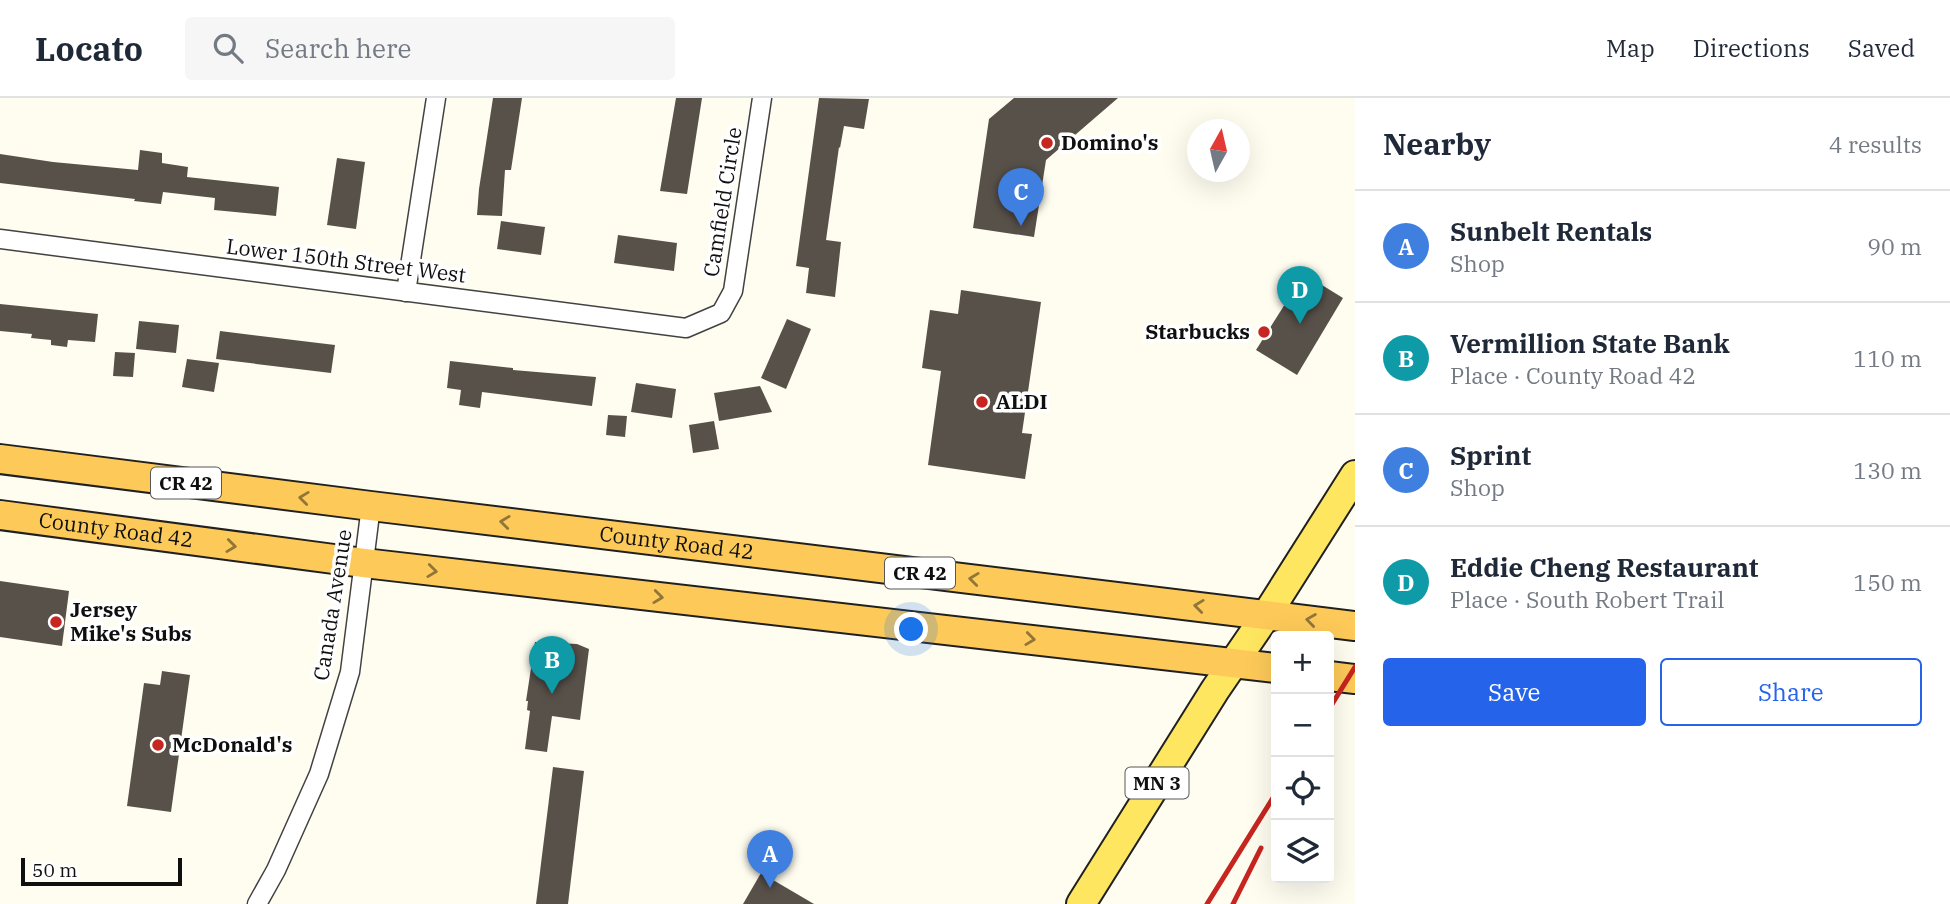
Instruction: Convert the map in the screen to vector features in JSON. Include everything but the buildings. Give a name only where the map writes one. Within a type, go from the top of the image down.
[{"type":"highway","name":"County Road 42","points":[[0,459],[1355,626]]},
{"type":"highway","points":[[0,466],[119,481],[171,481]]},
{"type":"highway","name":"County Road 42","points":[[0,515],[364,563],[1271,667]]},
{"type":"highway","points":[[1334,677],[1355,679]]},
{"type":"main road","name":"MN 3","points":[[1081,904],[1215,690],[1267,614],[1355,475]]},
{"type":"street","points":[[406,292],[436,98]]},
{"type":"street","name":"Camfield Circle","points":[[686,328],[721,313],[733,291],[762,98]]},
{"type":"street","name":"Lower 150th Street West","points":[[0,239],[686,328]]},
{"type":"street","name":"Canada Avenue","points":[[257,904],[276,870],[319,774],[349,671],[372,506]]},
{"type":"railway","points":[[1334,701],[1355,667]]},
{"type":"railway","points":[[1207,904],[1271,801]]},
{"type":"railway","points":[[1233,904],[1261,848]]},
{"type":"place","name":"Domino's","points":[[1047,143]]},
{"type":"place","name":"Sprint","points":[[1021,226]]},
{"type":"place","name":"Eddie Cheng Restaurant","points":[[1300,324]]},
{"type":"place","name":"Starbucks","points":[[1264,332]]},
{"type":"place","name":"ALDI","points":[[982,402]]},
{"type":"place","name":"Jersey Mike's Subs","points":[[56,622]]},
{"type":"place","name":"Vermillion State Bank","points":[[552,694]]},
{"type":"place","name":"McDonald's","points":[[158,745]]},
{"type":"place","name":"Sunbelt Rentals","points":[[770,888]]}]
